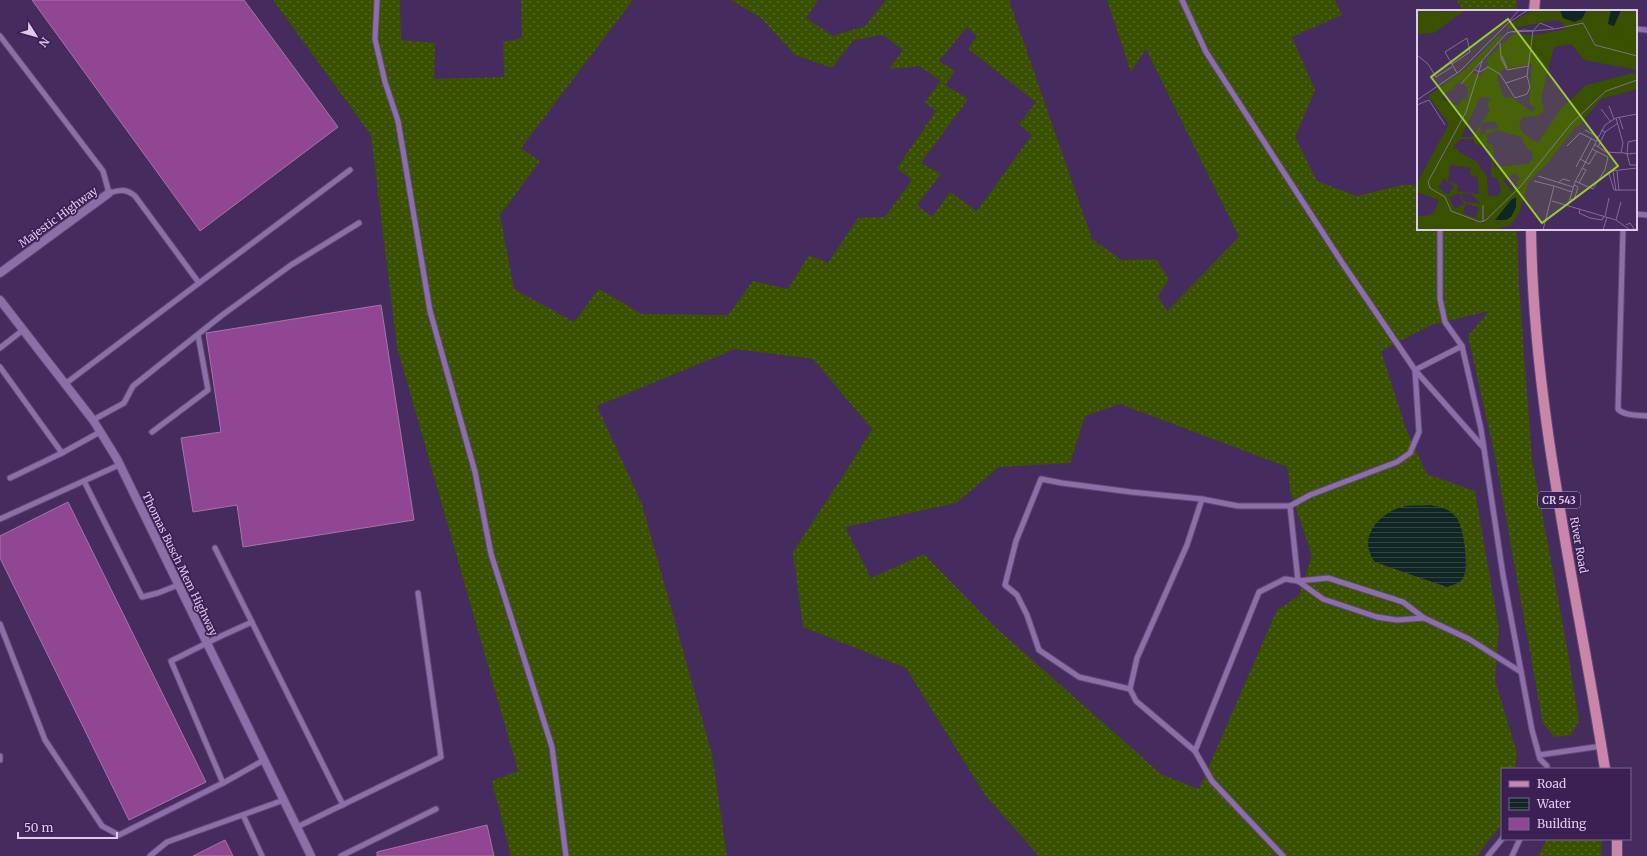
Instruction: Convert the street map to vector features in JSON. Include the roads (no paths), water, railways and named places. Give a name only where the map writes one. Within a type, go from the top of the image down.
[{"type":"main road","points":[[1534,10],[1535,0]]},
{"type":"main road","name":"River Road","points":[[1531,230],[1535,323],[1544,400],[1558,497],[1605,768]]},
{"type":"main road","points":[[1617,840],[1617,856]]},
{"type":"street","name":"Majestic Highway","points":[[0,273],[109,193]]},
{"type":"street","name":"Thomas Busch Mem Highway","points":[[0,300],[92,420],[120,464],[311,856]]},
{"type":"lane","points":[[377,0],[375,39],[385,82],[398,121],[430,311],[475,472],[491,554],[552,747],[566,856]]},
{"type":"lane","points":[[1182,0],[1206,52],[1343,264],[1415,370],[1484,448]]},
{"type":"lane","points":[[1637,29],[1647,30]]},
{"type":"lane","points":[[0,36],[103,171],[109,193],[122,189],[130,191],[199,283]]},
{"type":"lane","points":[[65,384],[350,170]]},
{"type":"lane","points":[[1637,214],[1647,215]]},
{"type":"lane","points":[[92,420],[124,402],[133,386],[291,265],[358,223]]},
{"type":"lane","points":[[1440,230],[1440,299],[1445,322],[1462,346],[1484,448],[1503,575],[1532,730],[1540,759],[1547,766],[1547,768]]},
{"type":"lane","points":[[1623,230],[1618,409],[1624,414],[1647,416]]},
{"type":"lane","points":[[0,348],[23,330]]},
{"type":"lane","points":[[152,432],[208,390],[198,335]]},
{"type":"lane","points":[[1415,370],[1462,346]]},
{"type":"lane","points":[[0,367],[62,453]]},
{"type":"lane","points":[[1130,689],[1078,678],[1039,650],[1027,615],[1017,594],[1005,585],[1016,541],[1041,478],[1062,483],[1202,499],[1238,506],[1290,506],[1310,495],[1398,462],[1410,453],[1419,432],[1415,370]]},
{"type":"lane","points":[[10,478],[62,453],[100,432]]},
{"type":"lane","points":[[0,519],[120,464]]},
{"type":"lane","points":[[84,481],[142,597],[158,593],[178,584]]},
{"type":"lane","points":[[1202,499],[1187,545],[1137,658],[1130,689],[1136,701],[1196,751],[1212,781],[1283,856]]},
{"type":"lane","points":[[1290,506],[1298,581],[1323,599],[1377,617],[1397,620],[1424,618]]},
{"type":"lane","points":[[215,548],[343,805]]},
{"type":"lane","points":[[1196,751],[1259,592],[1285,579],[1298,581],[1328,578],[1403,602],[1424,618],[1469,639],[1521,672]]},
{"type":"lane","points":[[297,827],[441,757],[418,593]]},
{"type":"lane","points":[[223,783],[171,661],[252,622]]},
{"type":"lane","points":[[0,624],[45,740],[102,826],[119,835],[223,783],[264,760]]},
{"type":"lane","points":[[1539,755],[1602,746]]},
{"type":"lane","points":[[150,856],[167,842],[284,800]]},
{"type":"lane","points":[[342,856],[436,809]]},
{"type":"lane","points":[[243,815],[262,856]]},
{"type":"lane","points":[[1488,856],[1501,840]]},
{"type":"lane","points":[[1512,856],[1520,840]]},
{"type":"lane","points":[[1617,840],[1621,856]]},
{"type":"water","points":[[1430,505],[1450,511],[1458,521],[1463,536],[1465,546],[1465,573],[1460,582],[1447,587],[1375,562],[1370,553],[1368,544],[1374,527],[1388,513],[1406,506]]}]
